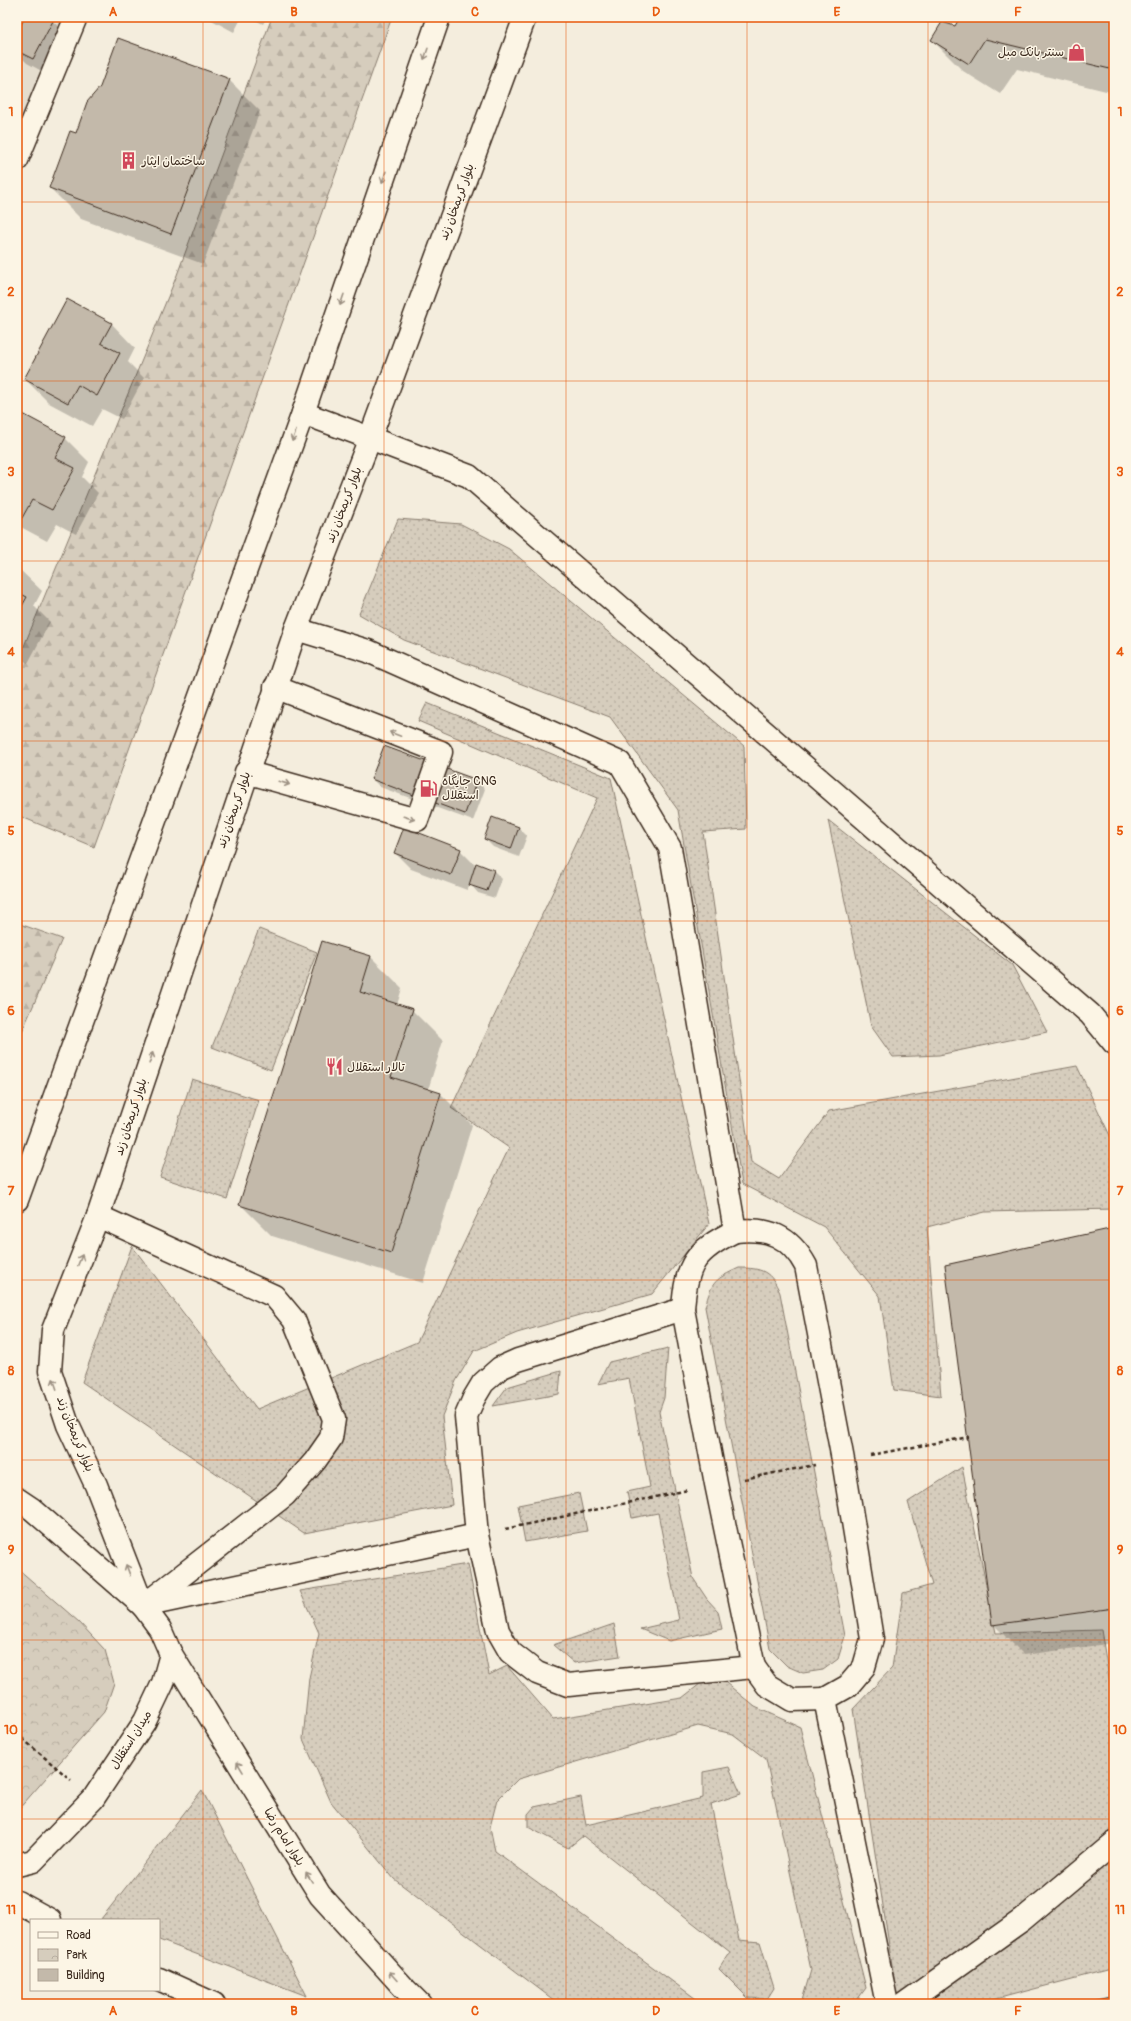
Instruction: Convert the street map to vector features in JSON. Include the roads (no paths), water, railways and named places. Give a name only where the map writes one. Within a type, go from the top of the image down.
[{"type":"main road","points":[[17,160],[76,17]]},
{"type":"main road","points":[[17,1200],[303,413],[439,17]]},
{"type":"main road","name":"بلوار کریمخان زند","points":[[143,1606],[96,1485],[68,1425],[50,1371],[53,1330],[98,1216],[275,687],[370,438],[525,17]]},
{"type":"main road","points":[[303,413],[469,476],[1090,1014],[1114,1043]]},
{"type":"main road","points":[[296,629],[368,651],[620,762],[670,848],[735,1231]]},
{"type":"main road","points":[[246,772],[417,820],[432,781],[441,752],[275,687]]},
{"type":"main road","points":[[98,1216],[274,1296],[294,1320],[334,1418],[331,1438],[315,1461],[285,1495],[143,1606]]},
{"type":"main road","points":[[753,1229],[774,1235],[790,1243],[798,1251],[806,1266],[843,1460],[872,1639],[864,1667],[848,1686],[824,1699],[792,1700],[767,1685],[754,1667],[711,1457],[683,1309],[688,1275],[696,1259],[714,1242],[735,1231],[753,1229]]},
{"type":"main road","points":[[683,1309],[518,1360],[500,1368],[483,1383],[466,1416],[477,1535],[498,1631],[510,1652],[537,1673],[568,1685],[754,1667]]},
{"type":"main road","points":[[17,1498],[32,1509],[143,1606],[160,1628],[172,1654]]},
{"type":"main road","points":[[143,1606],[477,1535]]},
{"type":"main road","name":"میدان استقلال","points":[[17,1865],[32,1861],[93,1799],[145,1721],[163,1684],[172,1654]]},
{"type":"main road","name":"بلوار امام رضا","points":[[172,1654],[320,1895],[420,2004]]},
{"type":"main road","points":[[824,1699],[887,2004]]},
{"type":"main road","points":[[904,2004],[1022,1920],[1114,1843]]},
{"type":"main road","points":[[17,1902],[48,1919]]},
{"type":"main road","points":[[160,1979],[214,2004]]},
{"type":"place","name":"سنتر بانک مبل","points":[[1077,52]]},
{"type":"place","name":"ساختمان ایثار","points":[[129,161]]},
{"type":"place","name":"جایگاه CNG استقلال","points":[[429,788]]},
{"type":"place","name":"تالار استقلال","points":[[334,1067]]}]
